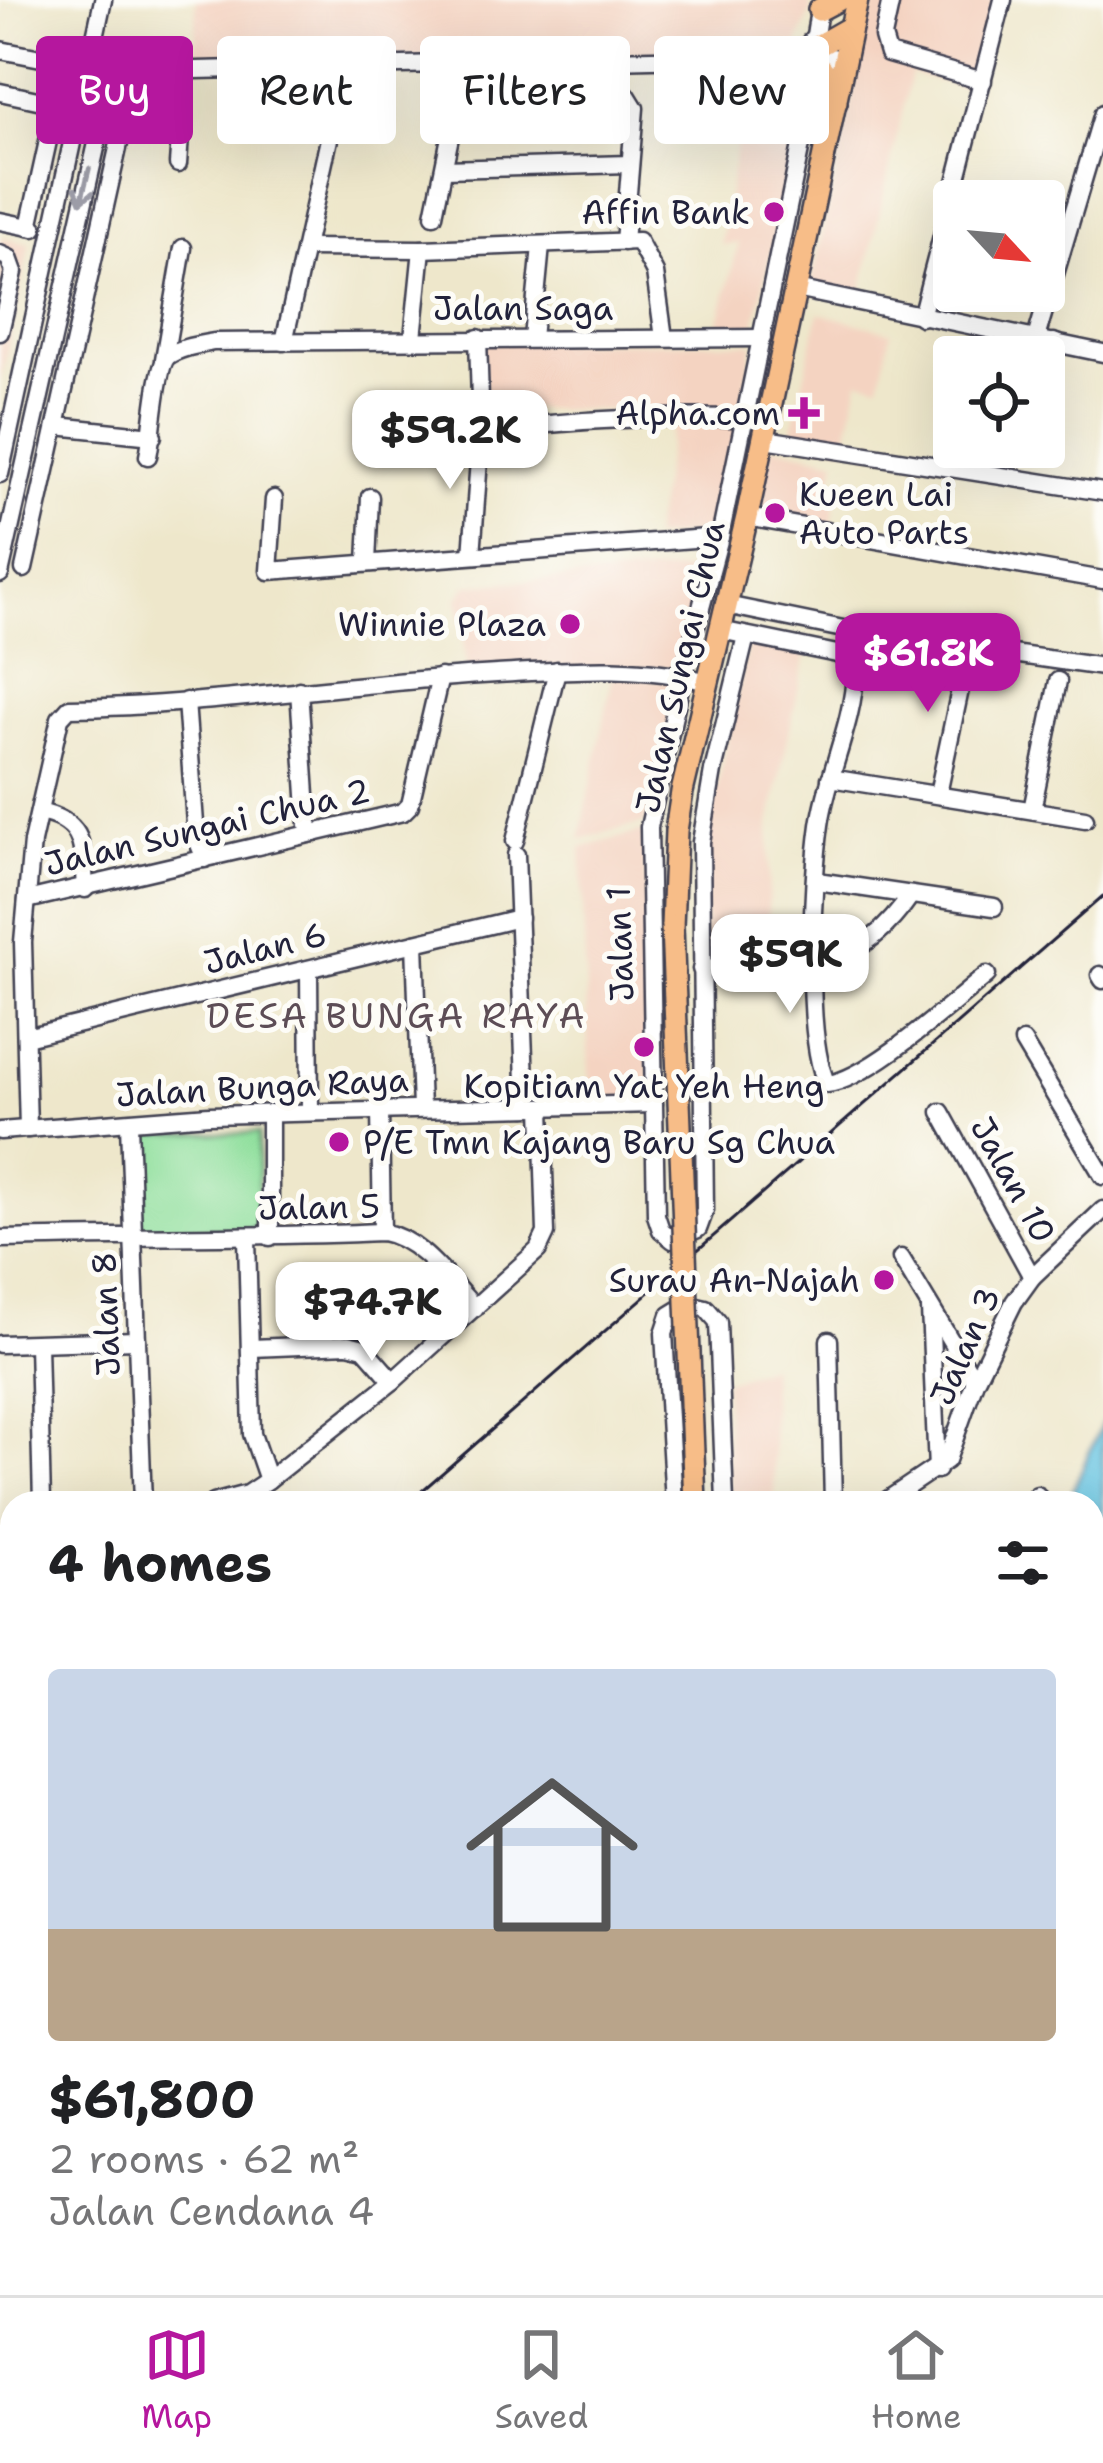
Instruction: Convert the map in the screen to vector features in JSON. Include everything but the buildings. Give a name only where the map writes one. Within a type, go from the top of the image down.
[{"type":"main road","name":"Jalan Sungai Chua","points":[[695,1491],[672,926],[676,831],[690,752],[747,517],[759,426],[796,289],[857,0]]},
{"type":"main road","points":[[829,47],[845,41]]},
{"type":"main road","points":[[829,81],[836,102]]},
{"type":"street","points":[[95,36],[103,0]]},
{"type":"street","points":[[891,0],[883,38],[893,57],[982,81]]},
{"type":"street","points":[[921,317],[1004,0]]},
{"type":"street","points":[[825,3],[845,41]]},
{"type":"street","name":"Jalan 1","points":[[815,36],[825,3]]},
{"type":"street","points":[[0,50],[36,58]]},
{"type":"street","points":[[0,92],[36,100]]},
{"type":"street","points":[[624,242],[635,108],[630,100]]},
{"type":"street","points":[[1046,336],[1102,121]]},
{"type":"street","points":[[29,227],[47,144]]},
{"type":"street","points":[[0,474],[7,398],[71,144]]},
{"type":"street","points":[[0,574],[96,144]]},
{"type":"street","points":[[24,569],[119,144]]},
{"type":"street","points":[[178,164],[179,144]]},
{"type":"street","points":[[284,342],[328,144]]},
{"type":"street","points":[[434,215],[449,144]]},
{"type":"street","name":"Jalan 1","points":[[700,969],[705,1210],[698,1229],[673,1240],[661,1230],[656,1215],[647,853],[683,675],[720,537],[759,426],[762,338],[802,144]]},
{"type":"street","points":[[444,169],[630,164]]},
{"type":"street","points":[[797,167],[820,172]]},
{"type":"street","points":[[0,221],[73,236]]},
{"type":"street","points":[[306,248],[638,241],[650,258],[664,338]]},
{"type":"street","points":[[532,338],[541,246]]},
{"type":"street","points":[[148,457],[158,372],[183,248]]},
{"type":"street","points":[[413,338],[422,249]]},
{"type":"street","points":[[0,332],[14,272],[4,256]]},
{"type":"street","points":[[796,289],[1023,336]]},
{"type":"street","points":[[472,555],[481,432],[478,338]]},
{"type":"street","name":"Jalan Saga","points":[[164,359],[179,350],[214,342],[762,338]]},
{"type":"street","points":[[1065,344],[1103,353]]},
{"type":"street","points":[[7,398],[37,405]]},
{"type":"street","points":[[481,432],[600,418],[759,426],[1103,492]]},
{"type":"street","points":[[57,426],[153,436]]},
{"type":"street","points":[[367,563],[370,496]]},
{"type":"street","points":[[274,499],[269,571],[720,537]]},
{"type":"street","points":[[747,517],[1103,580]]},
{"type":"street","points":[[726,605],[853,631],[1103,667]]},
{"type":"street","points":[[720,630],[837,654],[853,665],[856,678],[820,825],[814,964],[818,1065],[827,1084],[842,1083],[888,1052],[987,975]]},
{"type":"street","points":[[746,636],[705,811],[700,969],[834,962],[871,942],[911,895]]},
{"type":"street","points":[[938,794],[969,647]]},
{"type":"street","points":[[252,1491],[393,1381],[538,1250],[545,1233],[516,848],[557,670]]},
{"type":"street","points":[[28,1129],[23,942],[27,900],[39,812],[60,718],[69,708],[557,670],[683,675],[706,682]]},
{"type":"street","name":"Jalan Sungai Chua 2","points":[[27,900],[403,812],[410,805],[440,677]]},
{"type":"street","points":[[1032,810],[1058,681]]},
{"type":"street","points":[[299,690],[308,825],[316,833]]},
{"type":"street","points":[[186,701],[196,837],[205,859]]},
{"type":"street","points":[[667,748],[690,752]]},
{"type":"street","points":[[830,778],[1085,819]]},
{"type":"street","points":[[39,812],[74,827],[85,889]]},
{"type":"street","points":[[817,881],[994,908]]},
{"type":"street","name":"Jalan 6","points":[[26,1037],[518,918]]},
{"type":"street","points":[[415,943],[421,1109]]},
{"type":"street","points":[[309,969],[310,1112]]},
{"type":"street","points":[[1022,1042],[1103,1176]]},
{"type":"street","name":"Jalan Bunga Raya","points":[[0,1131],[209,1114],[655,1104]]},
{"type":"street","points":[[380,1110],[382,1232]]},
{"type":"street","name":"Jalan 10","points":[[941,1112],[1032,1277]]},
{"type":"street","points":[[270,1113],[270,1237]]},
{"type":"street","name":"Jalan 8","points":[[129,1124],[143,1491]]},
{"type":"street","name":"Jalan 3","points":[[937,1469],[953,1450],[975,1381],[1000,1325],[1032,1277],[1102,1213]]},
{"type":"street","name":"Jalan 5","points":[[0,1239],[382,1232],[419,1250],[475,1308]]},
{"type":"street","points":[[247,1238],[252,1434],[268,1480]]},
{"type":"street","points":[[901,1258],[975,1381]]},
{"type":"street","points":[[673,1491],[665,1325],[676,1308],[688,1304],[706,1308],[718,1322],[725,1491]]},
{"type":"street","points":[[902,1491],[937,1469],[930,1310]]},
{"type":"street","points":[[0,1344],[137,1340]]},
{"type":"street","points":[[829,1340],[833,1491]]},
{"type":"street","points":[[38,1344],[43,1491]]},
{"type":"street","points":[[251,1348],[348,1344],[364,1348],[393,1381]]},
{"type":"shaded area","points":[[196,0],[808,0],[811,11],[800,36],[654,36],[654,54],[630,54],[630,36],[420,36],[420,59],[396,59],[396,36],[217,36],[217,63],[196,63]]},
{"type":"shaded area","points":[[874,0],[998,0],[975,90],[911,74],[860,298],[811,286]]},
{"type":"shaded area","points":[[736,144],[794,144],[753,334],[716,332],[739,243],[721,245]]},
{"type":"shaded area","points":[[0,238],[30,244],[0,384]]},
{"type":"shaded area","points":[[819,313],[891,332],[880,384],[859,380],[845,447],[790,439]]},
{"type":"shaded area","points":[[482,342],[753,343],[740,412],[485,408]]},
{"type":"shaded area","points":[[673,420],[740,424],[716,532],[652,538]]},
{"type":"shaded area","points":[[772,446],[836,460],[829,497],[836,499],[830,531],[757,517]]},
{"type":"shaded area","name":"Winnie Plaza","points":[[706,569],[678,668],[467,671],[458,598],[467,585]]},
{"type":"shaded area","points":[[749,641],[806,652],[770,823],[767,962],[724,964],[704,948],[706,842]]},
{"type":"shaded area","points":[[613,675],[677,682],[645,823],[580,839]]},
{"type":"shaded area","points":[[644,831],[650,1100],[590,1102],[581,848]]},
{"type":"shaded area","points":[[770,1365],[775,1491],[729,1491],[724,1382]]},
{"type":"green space","points":[[259,1133],[258,1230],[140,1229],[140,1134]]},
{"type":"water","points":[[1103,1422],[1103,1491],[1072,1491]]},
{"type":"railway","points":[[422,1491],[1103,896]]},
{"type":"place","name":"Affin Bank","points":[[774,212]]},
{"type":"place","name":"Alpha.com","points":[[804,413]]},
{"type":"place","name":"Kueen Lai Auto Parts","points":[[775,513]]},
{"type":"place","name":"Winnie Plaza","points":[[570,624]]},
{"type":"place","name":"Kopitiam Yat Yeh Heng","points":[[644,1047]]},
{"type":"place","name":"P/E Tmn Kajang Baru Sg Chua","points":[[339,1142]]},
{"type":"place","name":"Surau An-Najah","points":[[884,1280]]},
{"type":"district","name":"DESA BUNGA RAYA","points":[[397,1015]]}]
